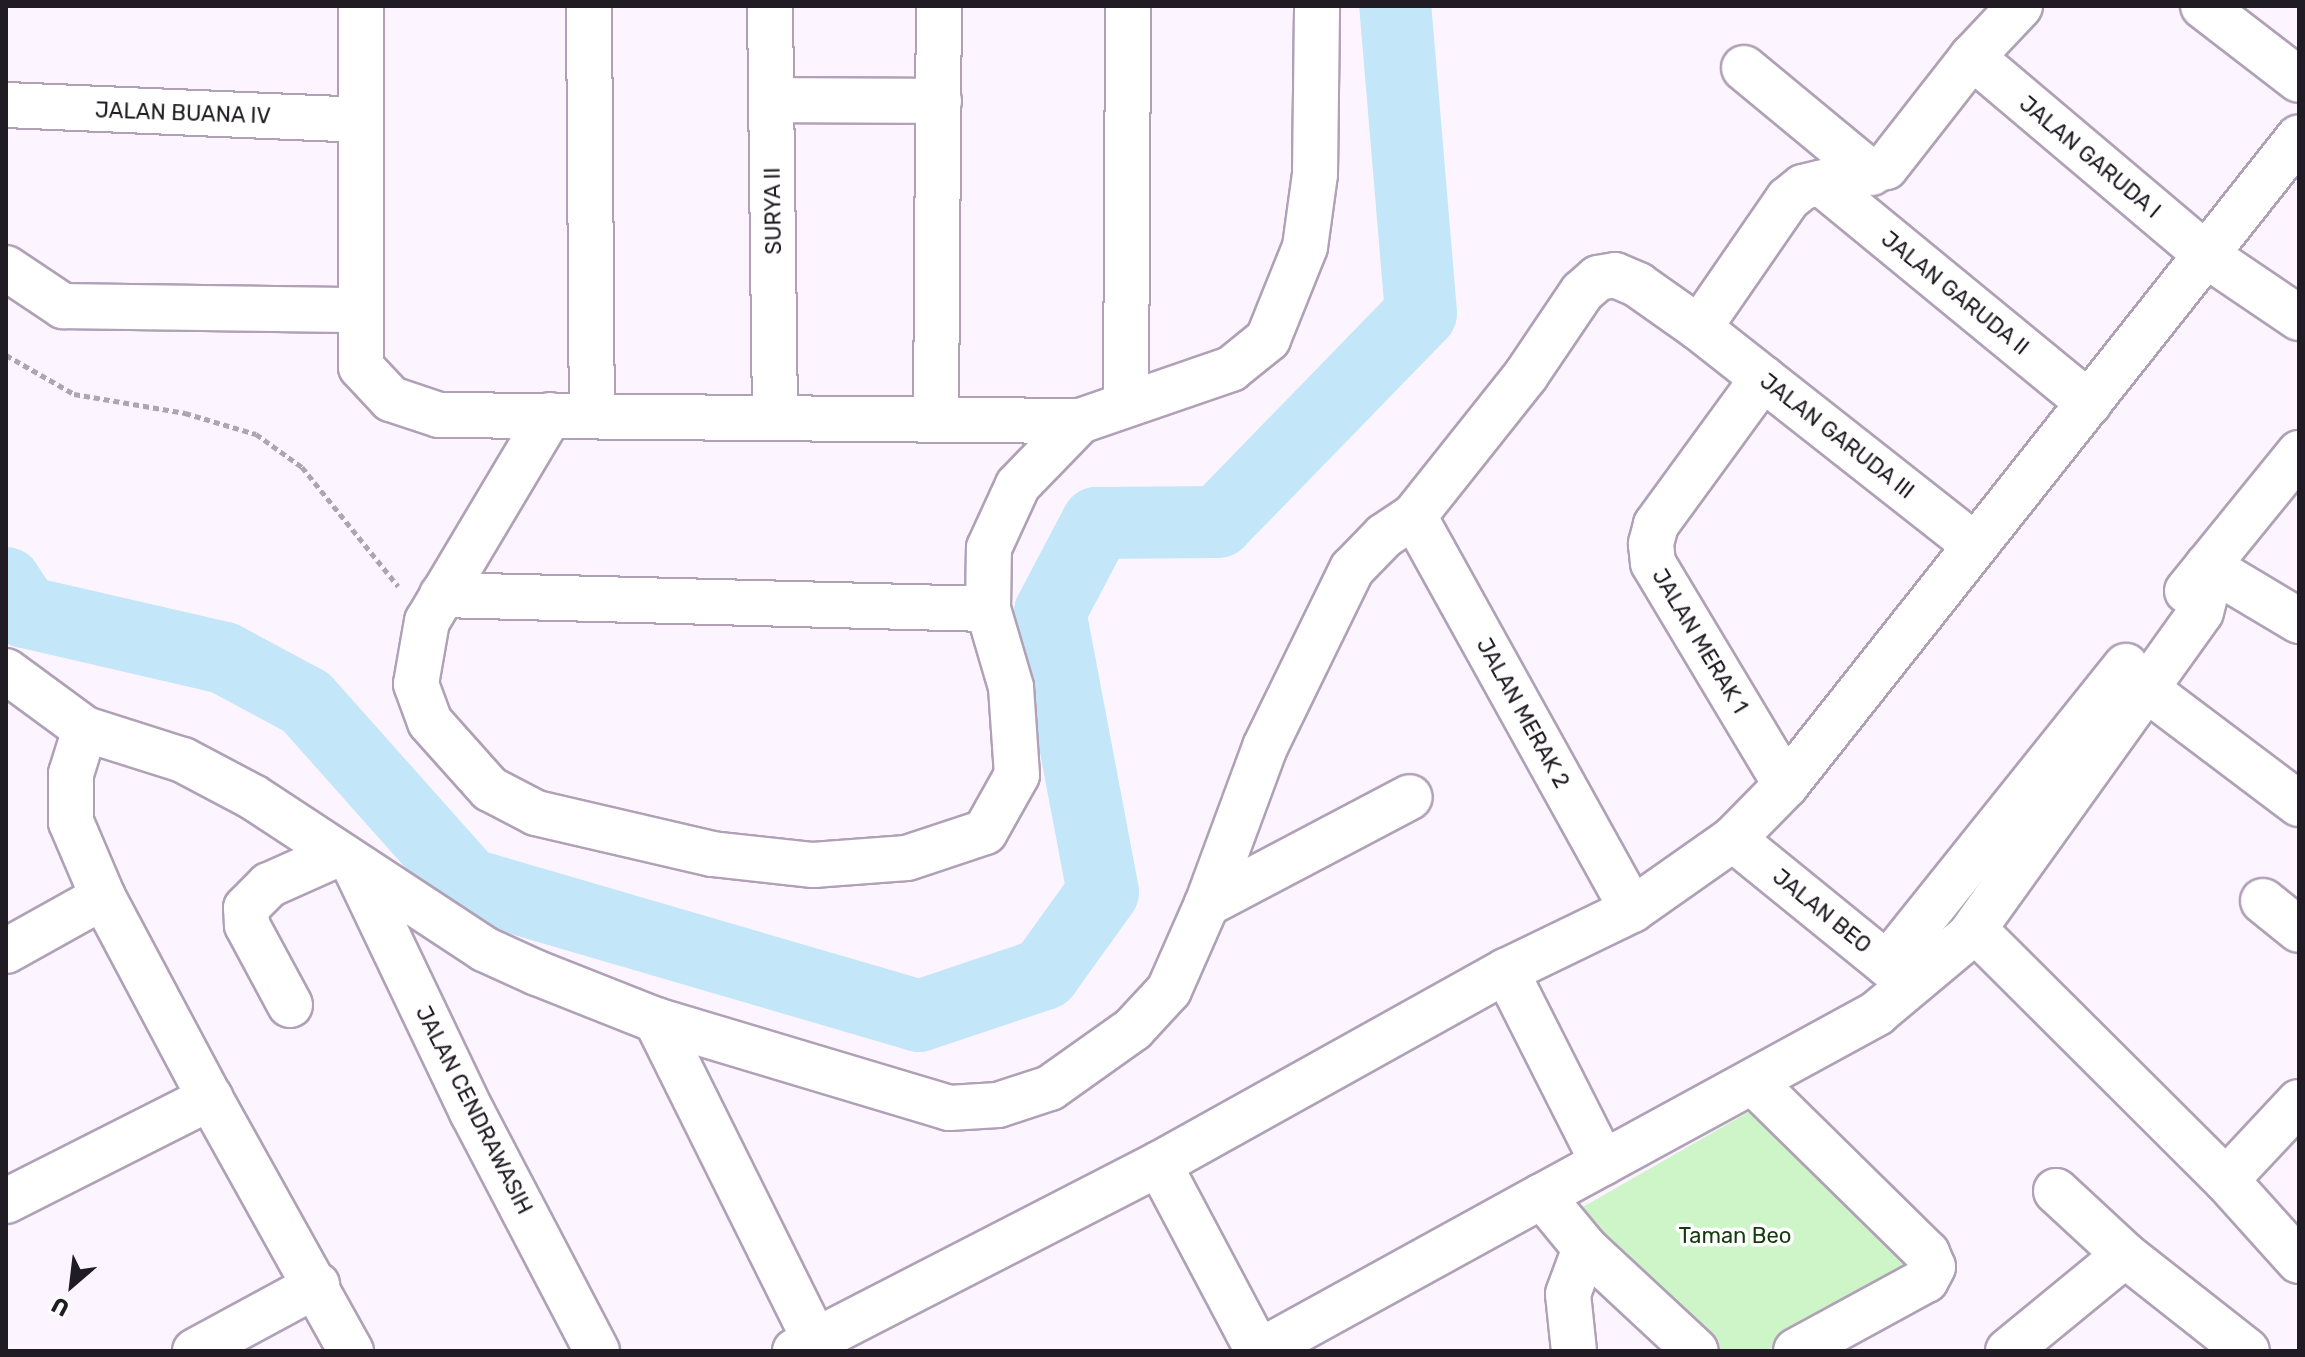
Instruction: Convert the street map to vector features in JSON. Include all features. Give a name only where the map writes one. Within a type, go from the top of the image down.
[{"type":"street","points":[[361,6],[361,367],[391,399],[439,415],[936,416],[1080,421],[1231,369],[1268,339],[1307,232],[1315,174],[1317,6]]},
{"type":"street","points":[[589,6],[571,415],[434,608],[416,684],[425,709],[461,763],[490,789],[536,813],[712,854],[813,865],[907,858],[985,832],[1017,775],[1011,687],[988,609],[989,548],[1018,485],[1080,421]]},
{"type":"street","name":"SURYA II","points":[[770,6],[775,415]]},
{"type":"street","points":[[936,416],[939,6]]},
{"type":"street","points":[[1126,403],[1128,6]]},
{"type":"street","points":[[1699,328],[1788,199],[1803,187],[1886,167],[1972,57],[2020,6]]},
{"type":"street","points":[[2203,6],[2299,80]]},
{"type":"street","name":"JALAN GARUDA I","points":[[1972,57],[2209,257],[2299,318]]},
{"type":"street","points":[[1744,68],[1871,173]]},
{"type":"street","points":[[772,100],[939,101]]},
{"type":"street","name":"JALAN BUANA IV","points":[[6,105],[361,120]]},
{"type":"street","points":[[656,1020],[805,1346],[1159,1164],[1506,971],[1632,910],[1733,839],[1786,785],[1975,545],[2209,257],[2299,137]]},
{"type":"street","name":"JALAN GARUDA II","points":[[1821,183],[2089,403]]},
{"type":"street","points":[[6,268],[63,306],[360,310]]},
{"type":"street","name":"JALAN GARUDA III","points":[[1414,516],[1526,375],[1582,292],[1598,278],[1615,275],[1638,285],[1699,328],[1975,545]]},
{"type":"street","name":"JALAN MERAK 1","points":[[1763,378],[1656,525],[1651,544],[1653,563],[1786,785]]},
{"type":"street","points":[[1159,1164],[1259,1351],[1877,1013],[1899,973],[2299,453]]},
{"type":"street","points":[[6,671],[85,729],[183,760],[253,797],[345,861],[484,949],[656,1020],[949,1108],[998,1105],[1050,1088],[1133,1029],[1169,990],[1207,904],[1265,747],[1345,581],[1384,536],[1414,516]]},
{"type":"street","name":"JALAN MERAK 2","points":[[1414,516],[1632,910]]},
{"type":"street","points":[[2209,570],[2299,621]]},
{"type":"street","points":[[1899,973],[1969,936],[2201,612],[2209,570]]},
{"type":"street","points":[[434,608],[988,609]]},
{"type":"street","points":[[2145,688],[2299,804]]},
{"type":"street","points":[[85,729],[71,774],[71,822],[103,897],[210,1098],[317,1285],[351,1351]]},
{"type":"street","points":[[1207,904],[1410,797]]},
{"type":"street","name":"JALAN BEO","points":[[1733,839],[1899,973]]},
{"type":"street","points":[[290,1005],[258,949],[246,908],[269,885],[345,861]]},
{"type":"street","name":"JALAN CENDRAWASIH","points":[[345,861],[597,1351]]},
{"type":"street","points":[[6,951],[103,897]]},
{"type":"street","points":[[2263,901],[2299,930]]},
{"type":"street","points":[[1969,936],[1983,938],[2226,1180],[2299,1261]]},
{"type":"street","points":[[1506,971],[1603,1163]]},
{"type":"street","points":[[1754,1083],[1927,1253],[1933,1267],[1926,1280],[1796,1351]]},
{"type":"street","points":[[6,1201],[210,1098]]},
{"type":"street","points":[[2226,1180],[2299,1102]]},
{"type":"street","points":[[2056,1191],[2125,1255],[2247,1351]]},
{"type":"street","points":[[1542,1196],[1585,1248],[1696,1351]]},
{"type":"street","points":[[1574,1351],[1568,1294],[1585,1248]]},
{"type":"street","points":[[2008,1351],[2125,1255]]},
{"type":"street","points":[[195,1351],[317,1285]]},
{"type":"path","points":[[6,355],[74,394],[185,413],[256,434],[302,467],[434,608]]},
{"type":"green space","name":"Taman Beo","points":[[1752,1110],[1914,1272],[1766,1351],[1710,1351],[1567,1216]]},
{"type":"waterway","points":[[6,583],[25,612],[224,658],[306,702],[468,884],[919,1016],[1044,974],[1103,892],[1050,612],[1097,523],[1218,522],[1421,313],[1395,6]]}]
